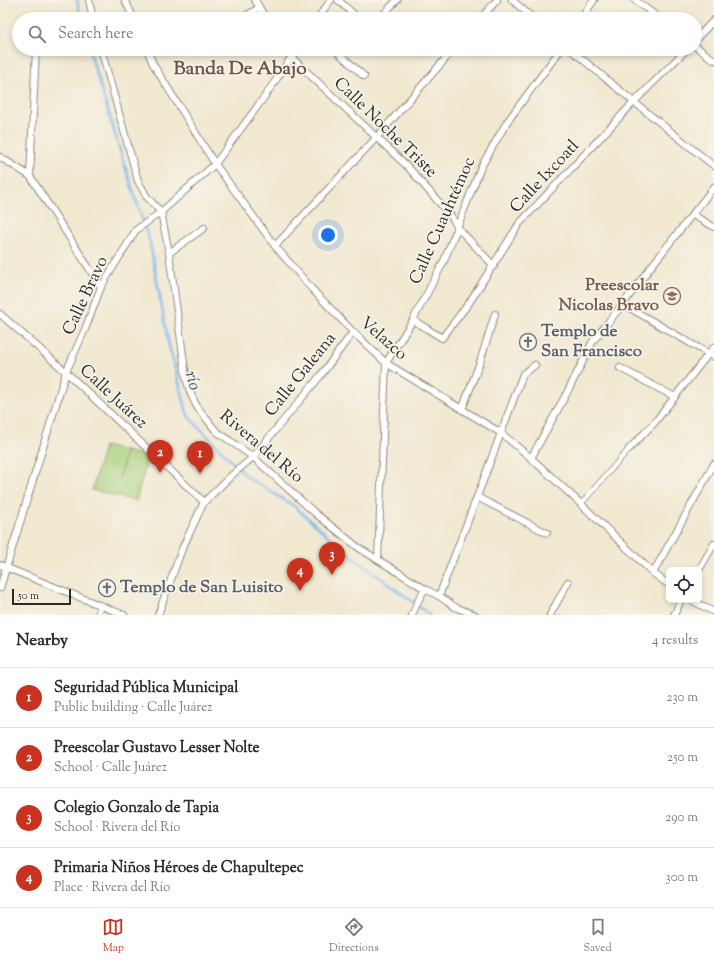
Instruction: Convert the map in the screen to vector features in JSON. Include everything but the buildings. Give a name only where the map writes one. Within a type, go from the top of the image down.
[{"type":"street","points":[[89,0],[92,12]]},
{"type":"street","points":[[125,0],[131,12]]},
{"type":"street","points":[[255,0],[262,12]]},
{"type":"street","points":[[322,12],[331,0]]},
{"type":"street","points":[[338,0],[351,12]]},
{"type":"street","points":[[386,12],[397,0]]},
{"type":"street","points":[[486,12],[497,0]]},
{"type":"street","points":[[512,0],[526,12]]},
{"type":"street","points":[[586,12],[594,0]]},
{"type":"street","points":[[635,0],[651,12]]},
{"type":"street","points":[[252,12],[259,8]]},
{"type":"street","points":[[702,33],[714,20]]},
{"type":"street","points":[[702,51],[714,60]]},
{"type":"street","points":[[30,176],[36,56]]},
{"type":"street","points":[[103,56],[138,181],[159,214]]},
{"type":"street","name":"Velazco","points":[[150,56],[153,64],[215,164],[275,246],[311,288],[353,332],[386,363],[501,433],[531,458],[653,573],[666,583]]},
{"type":"street","points":[[342,56],[364,76]]},
{"type":"street","points":[[275,246],[376,138],[448,56]]},
{"type":"street","name":"Calle Cuauhtémoc","points":[[378,560],[386,363],[413,320],[444,260],[481,167],[507,122],[556,56]]},
{"type":"street","points":[[578,56],[714,166]]},
{"type":"street","name":"Calle Ixcoatl","points":[[413,320],[442,338],[469,303],[494,266],[519,224],[634,102],[680,56]]},
{"type":"street","name":"Calle Bravo","points":[[0,588],[66,372],[86,327],[101,287],[136,230],[159,214],[215,164],[292,58]]},
{"type":"street","name":"Calle Noche Triste","points":[[292,58],[407,166],[451,216],[458,228],[494,266]]},
{"type":"street","points":[[0,156],[30,176],[101,287]]},
{"type":"street","points":[[531,458],[568,391],[592,341],[624,304],[650,268],[714,187]]},
{"type":"street","name":"Rivera del Río","points":[[159,214],[169,252],[186,378],[190,392],[197,407],[216,431],[359,548],[425,589],[439,596],[455,608],[475,615]]},
{"type":"street","points":[[693,214],[714,227]]},
{"type":"street","points":[[169,252],[204,228]]},
{"type":"street","points":[[624,304],[711,355]]},
{"type":"street","name":"Calle Juárez","points":[[0,314],[66,372],[204,502]]},
{"type":"street","points":[[462,410],[480,362],[495,314]]},
{"type":"street","name":"Calle Galeana","points":[[158,615],[182,549],[204,502],[251,459],[321,375],[353,332]]},
{"type":"street","points":[[581,504],[629,449],[655,422],[674,397],[711,355],[714,347]]},
{"type":"street","points":[[439,596],[523,374],[535,365]]},
{"type":"street","points":[[620,368],[674,397]]},
{"type":"street","points":[[653,573],[714,464]]},
{"type":"street","points":[[477,497],[547,533]]},
{"type":"street","points":[[701,567],[714,544]]},
{"type":"street","points":[[0,565],[124,615]]},
{"type":"street","points":[[550,615],[568,582]]},
{"type":"street","points":[[412,615],[425,589]]},
{"type":"street","points":[[674,615],[680,603]]},
{"type":"street","points":[[697,603],[714,612]]},
{"type":"street","points":[[97,615],[101,605]]},
{"type":"street","points":[[454,615],[455,608]]},
{"type":"green space","points":[[104,446],[148,457],[136,501],[92,490]]},
{"type":"waterway","name":"río","points":[[77,0],[80,12]]},
{"type":"waterway","name":"río","points":[[91,56],[150,243],[169,346],[188,416],[247,477],[294,506],[350,555],[430,615]]},
{"type":"place","name":"Preescolar Nicolas Bravo","points":[[672,296]]},
{"type":"place","name":"Templo de San Francisco","points":[[528,342]]},
{"type":"place","name":"Preescolar Gustavo Lesser Nolte","points":[[160,473]]},
{"type":"place","name":"Seguridad Pública Municipal","points":[[200,474]]},
{"type":"place","name":"Colegio Gonzalo de Tapia","points":[[332,575]]},
{"type":"place","name":"Templo de San Luisito","points":[[107,588]]},
{"type":"place","name":"Primaria Niños Héroes de Chapultepec","points":[[300,591]]},
{"type":"district","name":"Banda De Abajo","points":[[240,69]]}]
